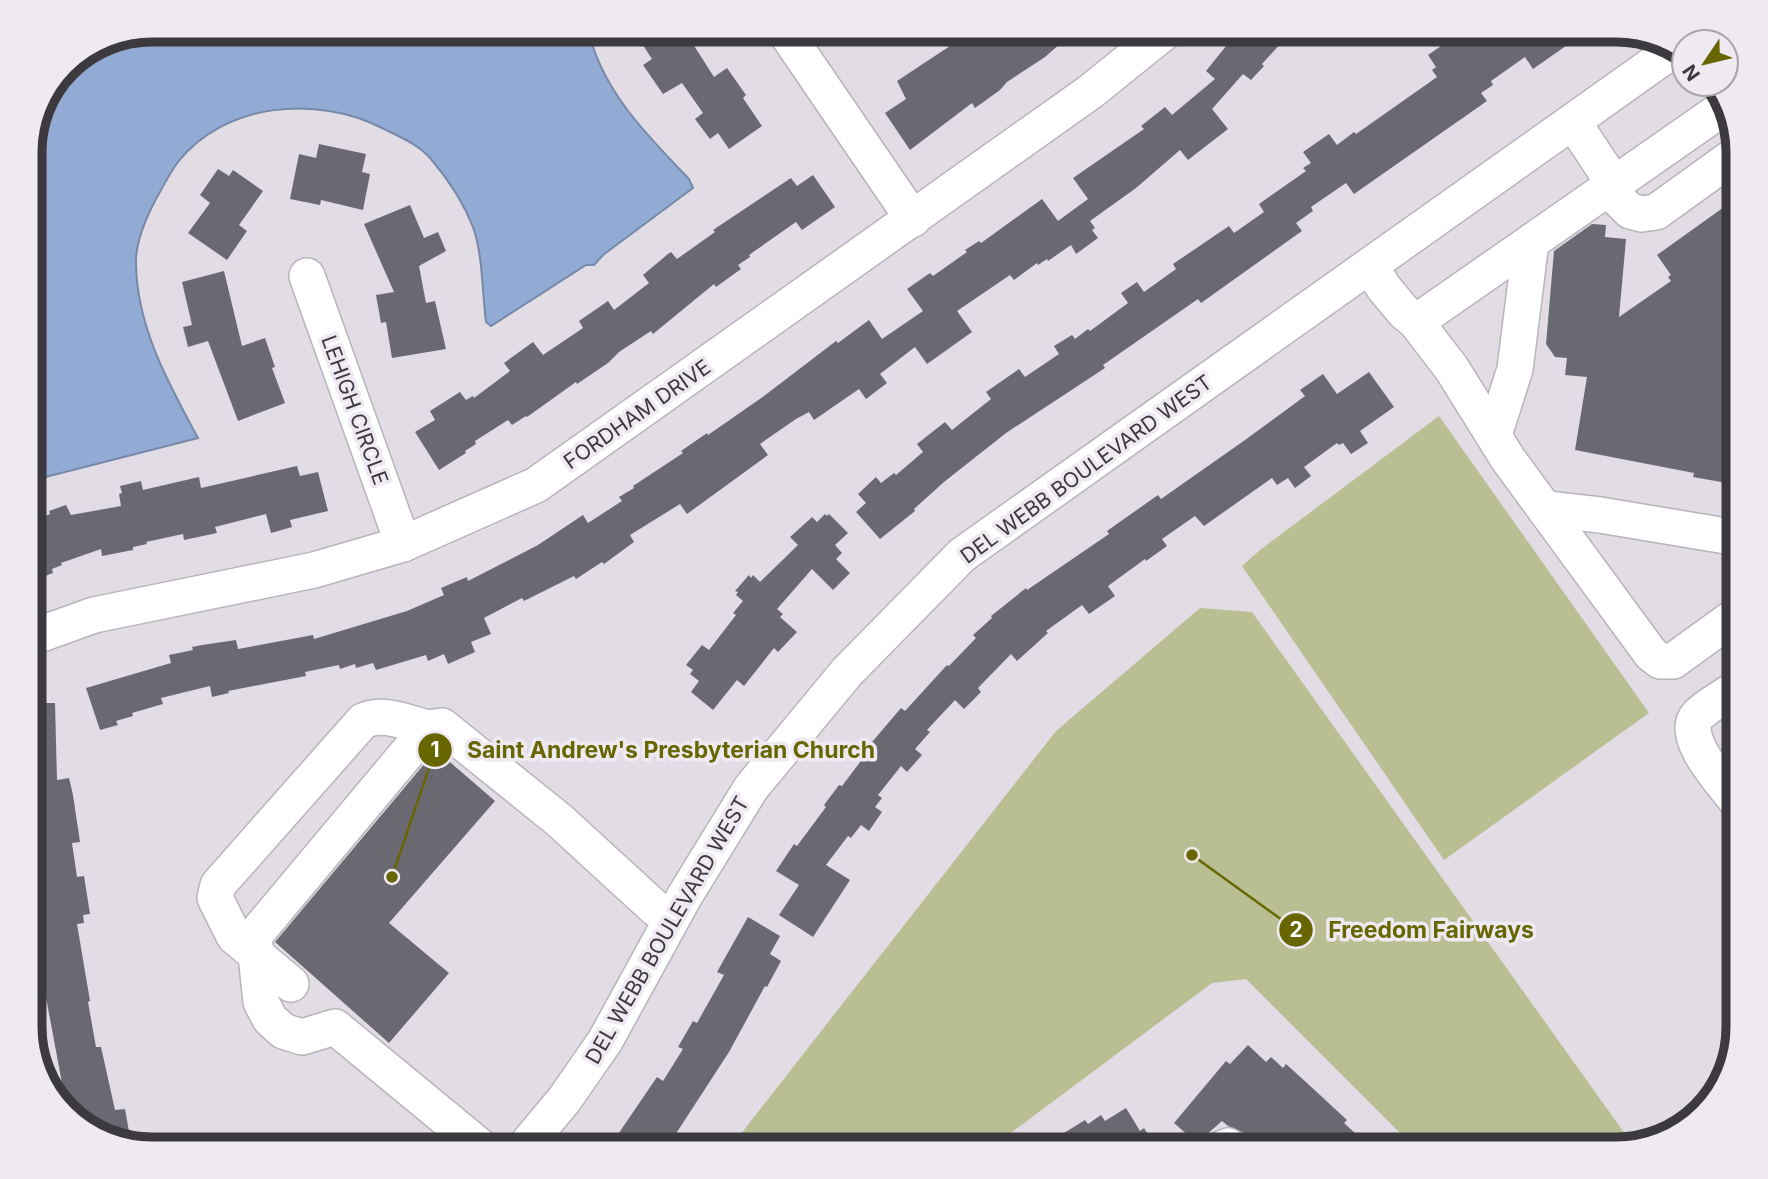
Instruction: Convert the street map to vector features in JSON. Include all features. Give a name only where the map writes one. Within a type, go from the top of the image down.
[{"type":"street","points":[[792,42],[914,219]]},
{"type":"street","name":"FORDHAM DRIVE","points":[[42,634],[94,615],[314,570],[403,544],[536,485],[914,219],[1090,92],[1152,42]]},
{"type":"street","name":"DEL WEBB BOULEVARD WEST","points":[[533,1137],[564,1100],[605,1041],[671,919],[751,788],[847,672],[962,555],[1667,55]]},
{"type":"street","points":[[1416,322],[1718,111]]},
{"type":"street","points":[[1573,122],[1614,184],[1618,200],[1630,211],[1642,214],[1656,212],[1726,162]]},
{"type":"street","points":[[1494,435],[1515,369],[1531,242]]},
{"type":"street","points":[[1370,266],[1384,288],[1416,322],[1452,369],[1508,459],[1651,654],[1661,661],[1673,661],[1726,623]]},
{"type":"street","name":"LEHIGH CIRCLE","points":[[307,276],[403,544]]},
{"type":"street","points":[[1547,509],[1726,536]]},
{"type":"street","points":[[1726,695],[1697,716],[1692,726],[1692,738],[1726,787]]},
{"type":"street","points":[[469,1137],[335,1027],[234,936],[215,898],[218,885],[363,721],[373,716],[388,717],[428,728],[442,726],[559,820],[655,908],[671,919]]},
{"type":"street","points":[[335,1027],[302,1037],[283,1031],[270,1018],[261,1002],[254,936],[428,728]]},
{"type":"green space","points":[[1439,416],[1649,713],[1444,860],[1242,566]]},
{"type":"green space","points":[[1200,608],[1252,612],[1627,1136],[1404,1137],[1246,979],[1212,983],[1005,1137],[738,1137],[1056,731]]},
{"type":"water","points":[[152,42],[592,42],[615,93],[642,128],[689,179],[693,188],[603,255],[594,265],[586,265],[491,326],[486,322],[476,238],[465,209],[431,159],[408,141],[357,118],[329,111],[302,108],[274,110],[247,116],[221,127],[198,142],[178,162],[145,222],[139,239],[136,264],[142,311],[148,333],[166,376],[198,438],[42,478],[42,144],[53,103],[79,69],[116,48]]},
{"type":"building","points":[[641,42],[692,42],[714,77],[727,68],[746,95],[743,98],[762,126],[729,149],[718,133],[710,139],[695,119],[703,113],[682,83],[663,94],[643,65],[652,59]]},
{"type":"building","points":[[951,42],[1062,42],[975,108],[972,103],[910,150],[885,113],[906,99],[897,81],[953,44]]},
{"type":"building","points":[[1229,42],[1282,42],[1251,80],[1243,74],[1212,109],[1228,129],[1188,160],[1180,150],[1136,188],[1090,221],[1098,238],[1076,254],[1071,245],[1048,261],[1047,259],[1038,265],[1037,263],[1014,280],[1010,275],[957,311],[972,332],[927,364],[915,347],[880,374],[887,383],[866,399],[859,389],[814,420],[809,412],[796,419],[760,444],[768,455],[687,514],[680,504],[630,535],[634,542],[604,564],[602,562],[576,579],[574,576],[524,601],[522,598],[484,618],[491,634],[471,642],[475,652],[448,664],[444,654],[428,661],[426,655],[376,670],[373,663],[356,668],[355,664],[340,669],[339,665],[305,672],[306,676],[228,691],[229,693],[212,697],[210,686],[161,698],[163,704],[132,713],[133,716],[116,721],[118,725],[100,730],[86,688],[171,663],[169,655],[193,650],[192,647],[236,640],[238,649],[313,635],[314,639],[407,611],[444,595],[441,588],[467,577],[468,581],[538,545],[583,515],[588,523],[622,501],[619,497],[683,453],[681,451],[764,396],[836,341],[838,343],[869,320],[882,339],[923,311],[907,289],[930,273],[933,276],[967,252],[965,250],[979,241],[981,243],[1042,199],[1058,221],[1088,199],[1073,178],[1144,129],[1141,126],[1165,107],[1172,115],[1215,79],[1206,71]]},
{"type":"building","points":[[1447,42],[1466,42],[1468,45],[1473,42],[1572,42],[1533,69],[1525,57],[1491,81],[1493,85],[1481,93],[1487,101],[1354,194],[1346,183],[1311,207],[1313,211],[1296,223],[1302,231],[1201,303],[1198,299],[1103,365],[1105,368],[1006,433],[944,482],[914,509],[915,511],[880,539],[856,512],[866,503],[858,494],[876,477],[881,483],[894,473],[896,475],[923,452],[917,444],[945,422],[952,430],[991,399],[986,392],[1019,369],[1025,377],[1059,354],[1054,346],[1072,335],[1075,339],[1088,329],[1090,331],[1128,303],[1121,293],[1137,282],[1144,292],[1176,269],[1173,264],[1229,226],[1234,233],[1264,212],[1259,204],[1306,171],[1303,168],[1311,163],[1303,152],[1329,134],[1337,145],[1437,77],[1432,70],[1436,67],[1428,55]]},
{"type":"building","points":[[319,144],[366,154],[362,172],[370,174],[363,210],[321,200],[320,205],[290,199],[299,154],[316,158]]},
{"type":"building","points":[[218,169],[229,176],[233,170],[263,191],[239,225],[247,231],[227,260],[188,233],[210,203],[200,195]]},
{"type":"building","points":[[813,175],[835,207],[802,230],[796,222],[749,255],[750,257],[738,265],[741,269],[716,287],[714,284],[653,334],[651,331],[619,352],[608,363],[527,417],[512,425],[508,420],[475,441],[476,444],[465,451],[466,453],[439,470],[415,432],[435,420],[430,411],[460,392],[466,400],[473,396],[474,398],[510,371],[504,363],[533,342],[543,355],[583,328],[579,321],[608,301],[614,310],[649,283],[643,275],[671,252],[677,259],[715,232],[713,230],[791,178],[797,186]]},
{"type":"building","points":[[410,205],[424,238],[438,232],[446,251],[419,266],[426,303],[435,301],[446,349],[392,358],[386,322],[381,323],[376,295],[394,292],[364,224]]},
{"type":"building","points":[[1726,206],[1726,483],[1693,477],[1694,473],[1575,450],[1587,377],[1565,375],[1567,358],[1555,357],[1546,344],[1554,251],[1592,224],[1606,225],[1605,237],[1626,239],[1619,317],[1671,281],[1668,277],[1671,275],[1657,255]]},
{"type":"building","points":[[224,271],[242,346],[265,338],[275,367],[272,368],[285,403],[238,421],[208,341],[188,347],[183,327],[192,325],[182,282]]},
{"type":"building","points":[[1369,372],[1394,407],[1360,431],[1368,443],[1351,454],[1343,443],[1337,443],[1304,467],[1311,476],[1295,488],[1288,478],[1277,485],[1272,478],[1204,526],[1195,516],[1162,539],[1167,546],[1108,586],[1115,596],[1089,614],[1082,605],[1046,631],[1048,633],[1017,661],[1011,654],[978,688],[981,692],[964,709],[955,700],[927,730],[930,732],[915,749],[922,755],[907,772],[901,766],[878,795],[882,798],[875,807],[882,812],[869,831],[861,825],[851,838],[848,836],[826,865],[850,880],[813,937],[779,915],[799,885],[776,871],[794,844],[797,846],[839,785],[842,786],[864,757],[861,755],[901,708],[905,711],[976,638],[973,635],[992,618],[991,616],[1026,588],[1027,590],[1109,534],[1107,531],[1158,495],[1161,499],[1245,440],[1305,396],[1300,390],[1323,374],[1337,394]]},
{"type":"building","points":[[297,466],[300,476],[318,472],[328,511],[290,520],[292,527],[271,533],[266,514],[215,527],[217,533],[184,540],[183,534],[146,542],[147,544],[133,547],[133,550],[102,556],[101,549],[61,563],[62,565],[52,569],[53,573],[42,577],[42,517],[50,514],[49,511],[66,505],[71,515],[121,506],[120,486],[141,481],[143,490],[199,477],[201,488]]},
{"type":"building","points":[[825,514],[829,514],[848,533],[835,545],[842,553],[836,559],[850,573],[833,590],[812,569],[777,609],[783,614],[780,617],[797,632],[778,652],[774,648],[744,686],[737,680],[713,710],[691,692],[699,681],[690,674],[693,670],[686,665],[702,645],[709,650],[736,615],[733,613],[743,601],[735,591],[749,575],[751,578],[753,575],[760,582],[798,545],[790,537],[812,517],[817,522]]},
{"type":"building","points":[[42,703],[55,703],[57,780],[69,778],[73,795],[80,842],[72,843],[77,877],[84,876],[90,914],[83,915],[84,923],[77,924],[96,1047],[101,1047],[115,1110],[125,1109],[129,1134],[91,1119],[64,1092],[42,976]]},
{"type":"building","points":[[436,750],[495,801],[389,923],[449,973],[389,1043],[275,942]]},
{"type":"building","points":[[748,917],[780,936],[770,954],[781,961],[729,1052],[674,1137],[616,1137],[657,1077],[663,1081],[683,1049],[678,1047],[693,1021],[697,1023],[724,975],[717,972]]},
{"type":"building","points":[[1248,1045],[1266,1062],[1271,1057],[1283,1068],[1286,1064],[1347,1120],[1344,1123],[1355,1133],[1352,1137],[1247,1137],[1222,1121],[1204,1137],[1190,1137],[1174,1123],[1226,1061],[1230,1064]]},
{"type":"building","points":[[1126,1108],[1140,1131],[1144,1128],[1150,1137],[1057,1137],[1085,1120],[1088,1124],[1101,1115],[1105,1121]]},
{"type":"place","name":"Freedom Fairways","points":[[1192,855]]},
{"type":"place","name":"Saint Andrew's Presbyterian Church","points":[[392,877]]}]
